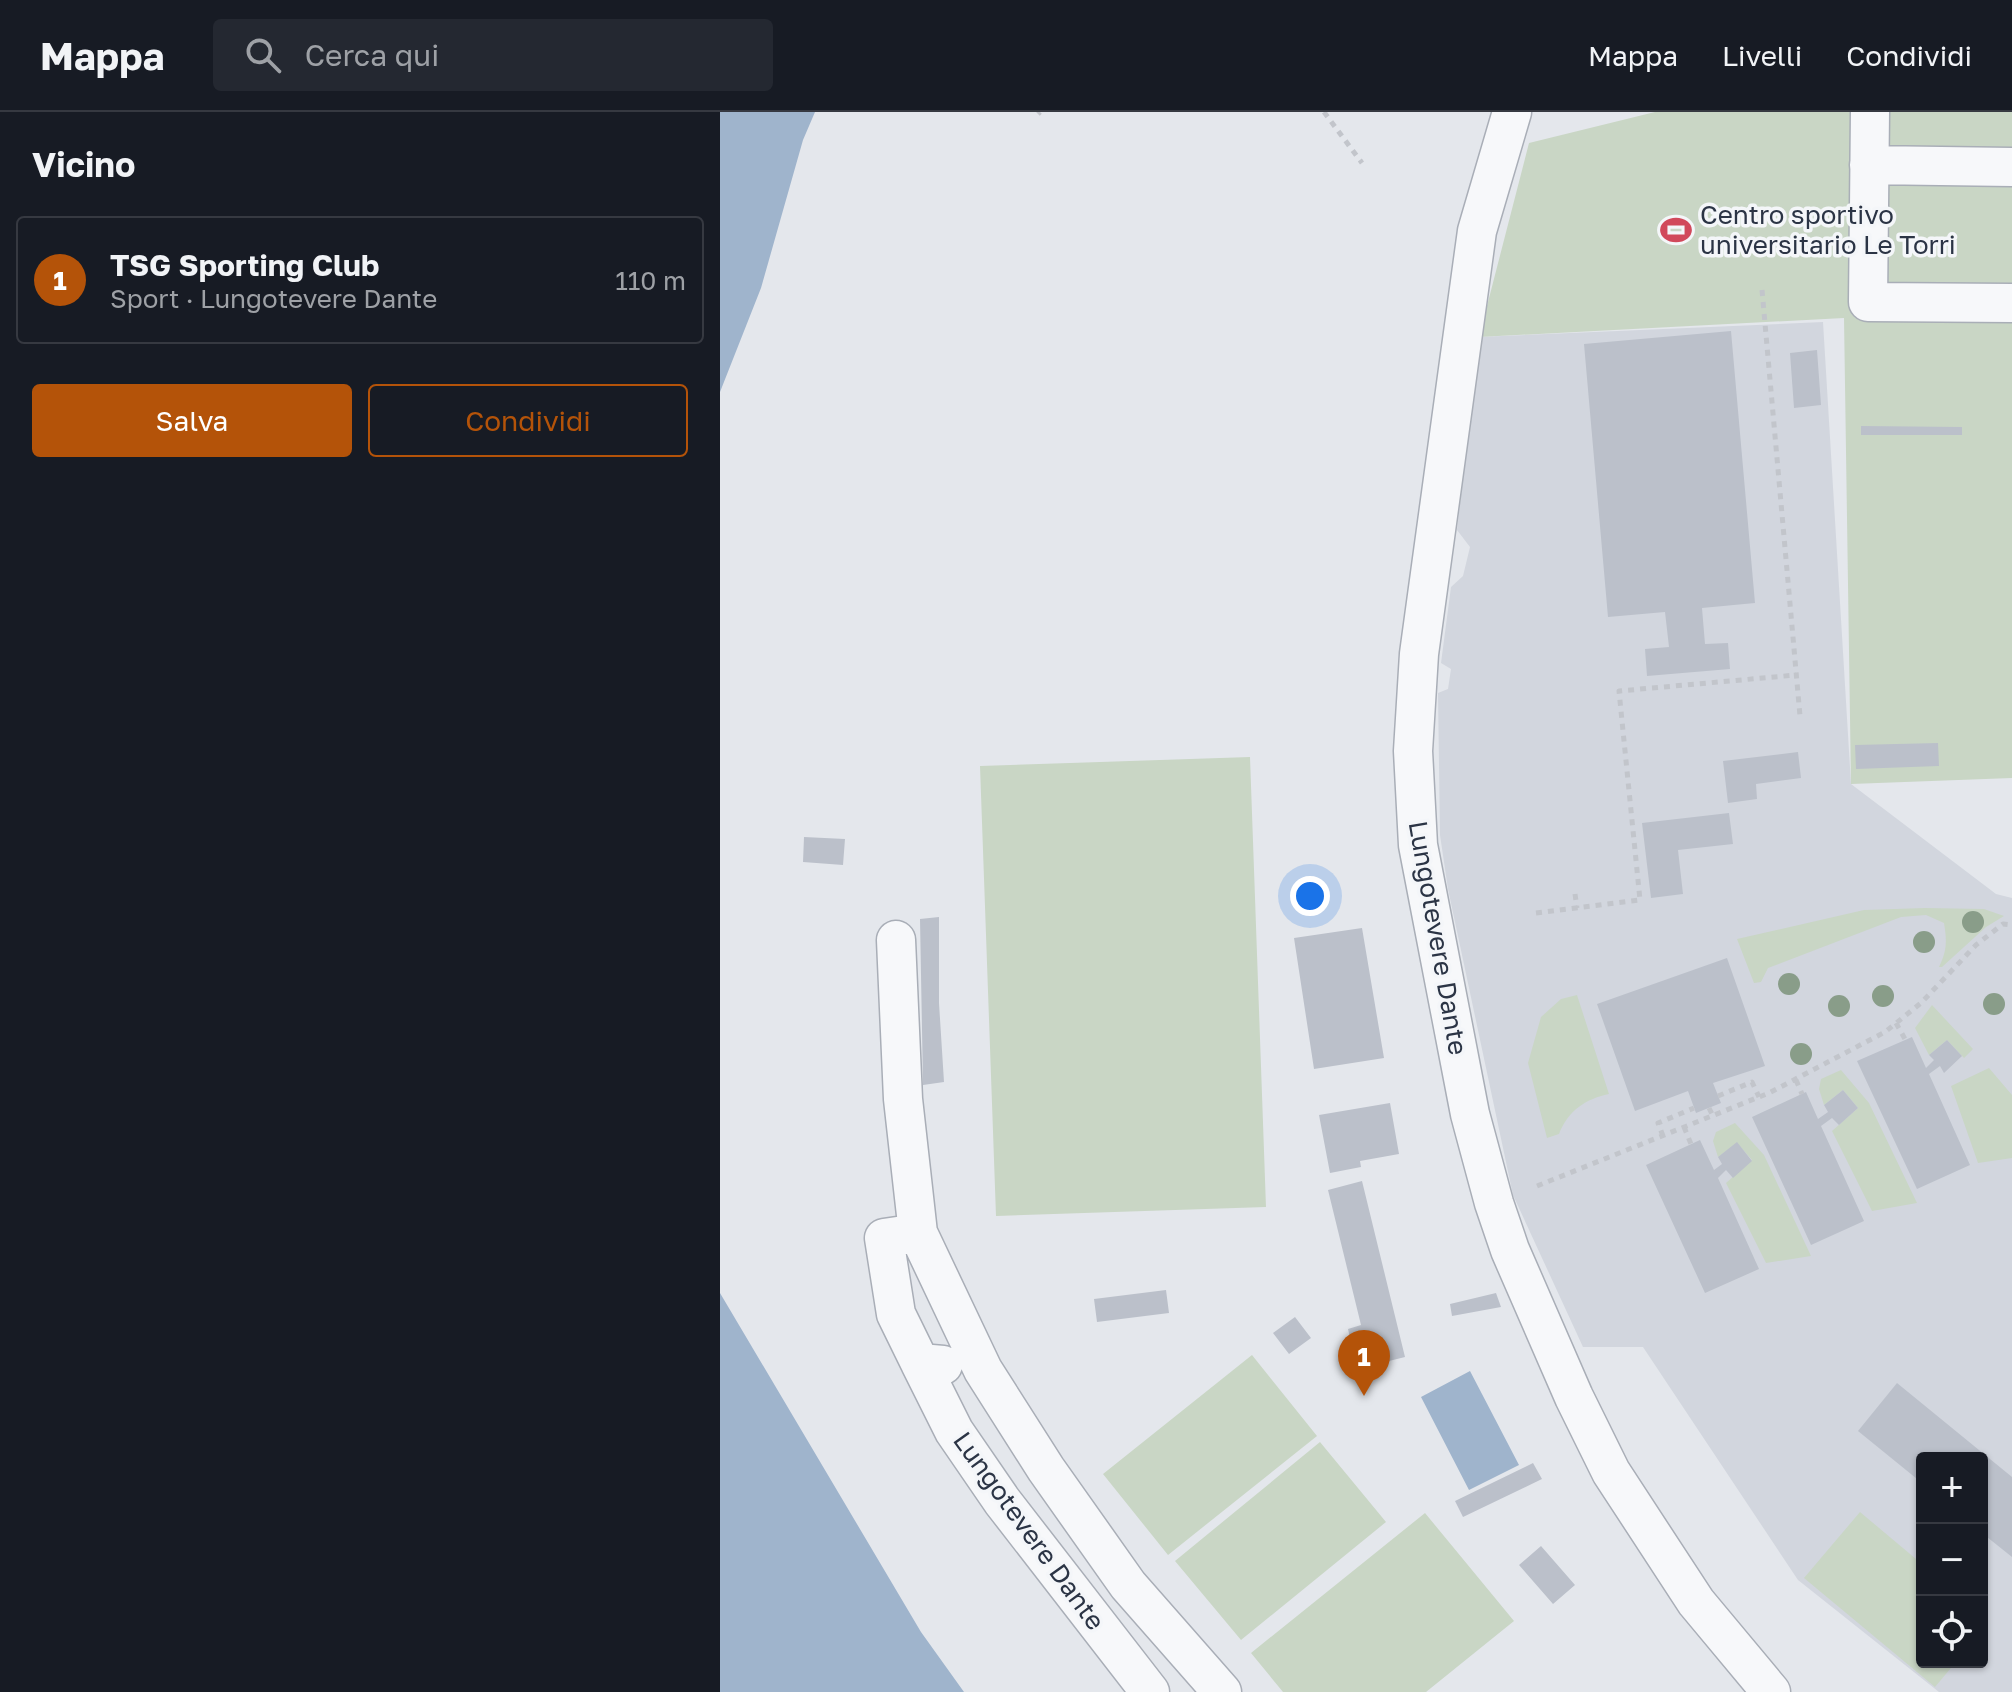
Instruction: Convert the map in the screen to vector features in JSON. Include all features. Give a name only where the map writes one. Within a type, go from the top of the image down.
[{"type":"street","name":"Lungotevere Dante","points":[[1512,112],[1477,231],[1421,638],[1413,751],[1418,845],[1470,1114],[1510,1250],[1574,1397],[1611,1472],[1696,1602],[1771,1692]]},
{"type":"street","points":[[1870,112],[1868,302],[2012,303]]},
{"type":"street","points":[[1869,165],[2012,167]]},
{"type":"street","name":"Lungotevere Dante","points":[[896,940],[903,1099],[918,1233],[983,1370],[1046,1469],[1128,1585],[1222,1692]]},
{"type":"street","name":"Lungotevere Dante","points":[[918,1233],[884,1238],[896,1314],[954,1431],[1002,1501],[1150,1692]]},
{"type":"street","points":[[920,1363],[983,1370]]},
{"type":"path","points":[[1324,112],[1362,163]]},
{"type":"path","points":[[1762,290],[1800,716]]},
{"type":"path","points":[[1536,913],[1640,900],[1619,691],[1796,675]]},
{"type":"path","points":[[1575,894],[1577,908]]},
{"type":"path","points":[[1537,1186],[1759,1097],[1885,1032],[1921,1003],[1976,945],[2003,924],[2012,925]]},
{"type":"path","points":[[1896,1023],[1905,1039]]},
{"type":"path","points":[[1796,1080],[1802,1094]]},
{"type":"path","points":[[1718,1096],[1752,1082],[1759,1097]]},
{"type":"path","points":[[1663,1136],[1658,1123],[1694,1108]]},
{"type":"path","points":[[1709,1108],[1713,1116]]},
{"type":"path","points":[[1684,1127],[1691,1144]]},
{"type":"shaded area","points":[[1823,322],[1851,784],[1996,894],[2012,898],[2012,1692],[1939,1692],[1798,1580],[1643,1347],[1583,1347],[1513,1195],[1448,889],[1440,835],[1438,693],[1448,689],[1451,669],[1441,663],[1451,587],[1463,576],[1470,547],[1457,530],[1479,337]]},
{"type":"green space","points":[[1655,112],[2012,112],[2012,778],[1851,784],[1844,318],[1479,337],[1529,143]]},
{"type":"green space","points":[[1250,757],[1266,1207],[996,1216],[980,766]]},
{"type":"green space","points":[[1984,909],[2004,916],[1986,927],[1942,967],[1939,967],[1946,946],[1944,923],[1926,915],[1901,917],[1768,968],[1761,982],[1754,983],[1737,939],[1864,910]]},
{"type":"green space","points":[[1577,995],[1609,1094],[1578,1107],[1559,1134],[1547,1138],[1528,1063],[1541,1017],[1561,999]]},
{"type":"green space","points":[[1932,1005],[1973,1049],[1964,1058],[1947,1040],[1929,1055],[1915,1028]]},
{"type":"green space","points":[[1989,1068],[2012,1095],[2012,1158],[1978,1163],[1951,1086]]},
{"type":"green space","points":[[1841,1070],[1869,1103],[1917,1203],[1872,1211],[1832,1131],[1858,1108],[1843,1090],[1824,1105],[1819,1089],[1821,1079]]},
{"type":"green space","points":[[1735,1123],[1764,1155],[1811,1256],[1766,1263],[1726,1183],[1752,1160],[1737,1143],[1718,1157],[1713,1141],[1716,1132]]},
{"type":"green space","points":[[1252,1355],[1317,1436],[1168,1555],[1103,1474]]},
{"type":"green space","points":[[1320,1442],[1386,1522],[1241,1640],[1175,1561]]},
{"type":"green space","points":[[1860,1512],[1916,1559],[1916,1668],[1951,1668],[1935,1687],[1804,1578]]},
{"type":"green space","points":[[1425,1513],[1514,1621],[1426,1692],[1283,1692],[1251,1653]]},
{"type":"water","points":[[720,112],[815,112],[803,140],[761,288],[720,392]]},
{"type":"water","points":[[720,1293],[921,1632],[964,1692],[720,1692]]},
{"type":"water","points":[[1470,1371],[1519,1465],[1469,1490],[1421,1397]]},
{"type":"building","points":[[1731,331],[1755,603],[1702,608],[1705,644],[1728,643],[1730,669],[1647,676],[1645,649],[1669,647],[1665,612],[1608,617],[1584,344]]},
{"type":"building","points":[[1817,350],[1821,405],[1794,408],[1790,353]]},
{"type":"building","points":[[1861,426],[1962,427],[1962,435],[1861,435]]},
{"type":"building","points":[[1938,743],[1939,766],[1856,769],[1855,745]]},
{"type":"building","points":[[1798,752],[1801,778],[1756,784],[1757,799],[1728,803],[1723,761]]},
{"type":"building","points":[[1729,813],[1733,844],[1678,850],[1683,894],[1651,898],[1642,823]]},
{"type":"building","points":[[804,837],[845,839],[843,865],[803,862]]},
{"type":"building","points":[[939,917],[939,1003],[944,1082],[923,1085],[920,919]]},
{"type":"building","points":[[1362,928],[1384,1058],[1314,1069],[1294,938]]},
{"type":"building","points":[[1727,958],[1765,1066],[1713,1083],[1721,1103],[1696,1113],[1688,1091],[1635,1111],[1597,1004]]},
{"type":"building","points":[[1912,1037],[1926,1068],[1934,1060],[1929,1055],[1947,1040],[1962,1056],[1944,1073],[1940,1066],[1929,1074],[1970,1165],[1917,1189],[1857,1061]]},
{"type":"building","points":[[1843,1090],[1858,1108],[1839,1125],[1832,1118],[1821,1126],[1864,1221],[1811,1245],[1752,1117],[1806,1092],[1818,1119],[1828,1112],[1824,1105]]},
{"type":"building","points":[[1390,1103],[1399,1154],[1360,1161],[1361,1167],[1330,1173],[1319,1115]]},
{"type":"building","points":[[1700,1140],[1714,1170],[1722,1164],[1718,1157],[1737,1142],[1752,1161],[1733,1178],[1726,1170],[1718,1178],[1759,1269],[1705,1293],[1646,1165]]},
{"type":"building","points":[[1362,1181],[1405,1357],[1357,1369],[1348,1329],[1361,1325],[1328,1190]]},
{"type":"building","points":[[1166,1290],[1169,1313],[1097,1322],[1094,1299]]},
{"type":"building","points":[[1496,1293],[1501,1307],[1452,1316],[1450,1304]]},
{"type":"building","points":[[1295,1317],[1311,1338],[1289,1354],[1273,1333]]},
{"type":"building","points":[[1897,1383],[1981,1452],[1916,1452],[1916,1478],[1858,1431]]},
{"type":"building","points":[[1988,1457],[2012,1477],[2012,1557],[1988,1538]]},
{"type":"building","points":[[1533,1463],[1542,1479],[1463,1517],[1455,1501]]},
{"type":"building","points":[[1541,1546],[1575,1585],[1553,1604],[1519,1565]]},
{"type":"place","name":"Centro sportivo universitario Le Torri","points":[[1676,230]]},
{"type":"place","name":"TSG Sporting Club","points":[[1364,1396]]}]
